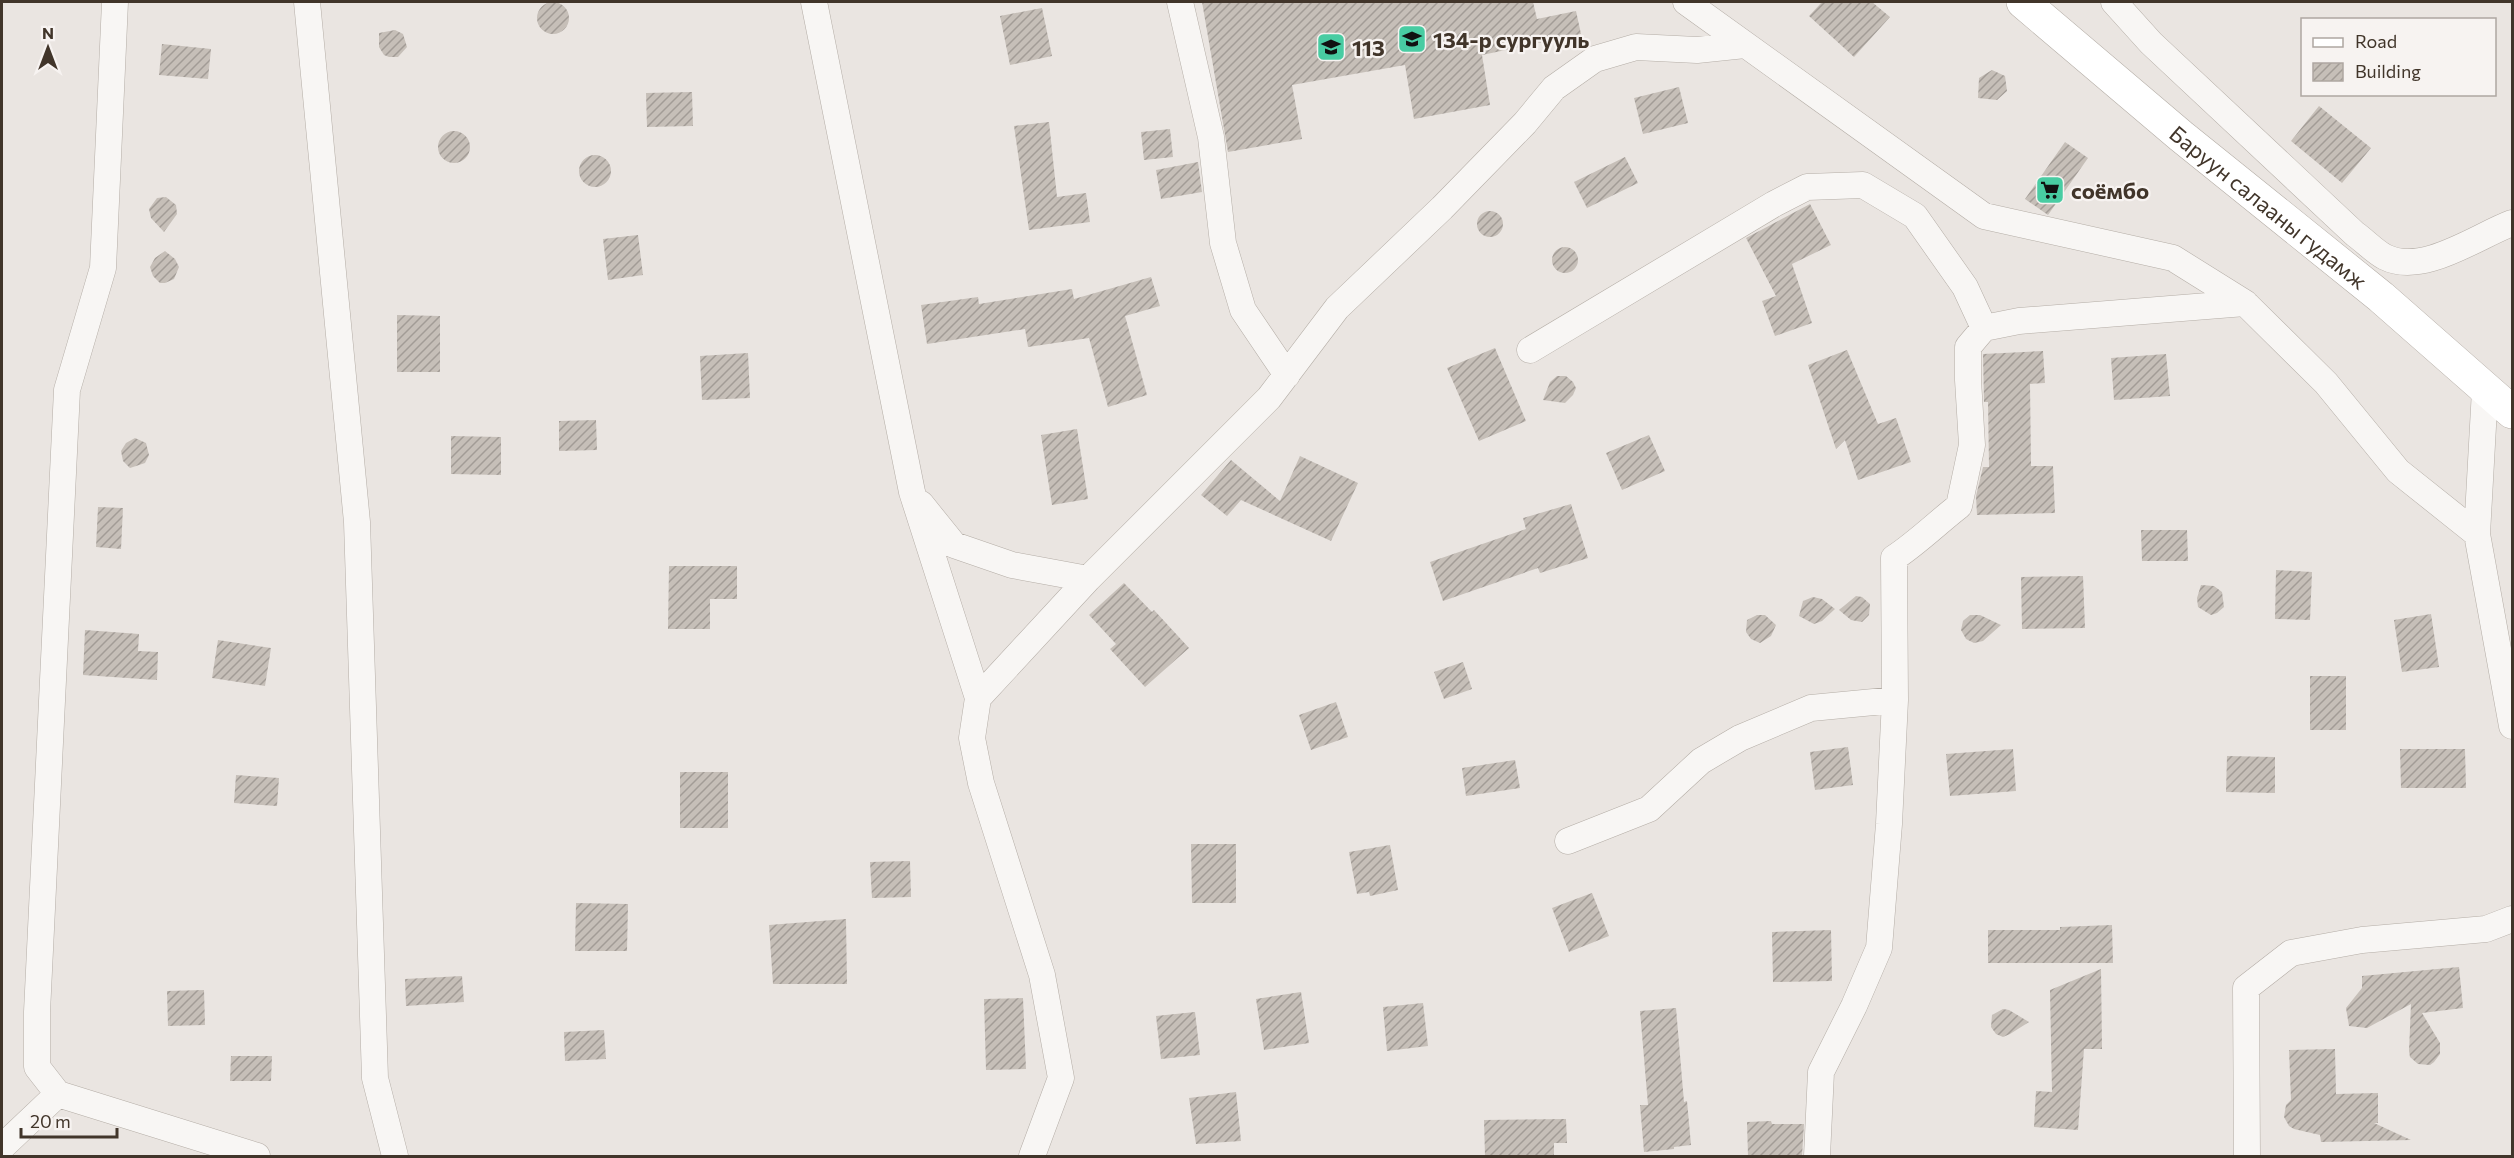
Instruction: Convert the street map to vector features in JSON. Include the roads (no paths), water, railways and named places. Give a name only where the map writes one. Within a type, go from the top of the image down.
[{"type":"main road","name":"Баруун салааны гудамж","points":[[2023,2],[2181,136],[2381,297],[2512,412]]},
{"type":"street","points":[[115,2],[103,268],[67,390],[37,1012],[37,1067],[58,1094],[257,1156]]},
{"type":"street","points":[[306,2],[357,522],[375,1078],[396,1156]]},
{"type":"street","points":[[814,2],[912,492],[978,698],[972,738],[981,783],[1042,975],[1061,1078],[1032,1156]]},
{"type":"street","points":[[1180,2],[1210,137],[1223,243],[1243,310],[1287,375]]},
{"type":"street","points":[[1686,2],[1984,216],[2173,258],[2245,303],[2326,383],[2398,471],[2477,534]]},
{"type":"street","points":[[2114,2],[2160,51],[2355,234],[2385,257],[2409,263],[2457,250],[2512,223]]},
{"type":"street","points":[[978,698],[1088,579],[1269,398],[1337,308],[1442,208],[1525,123],[1554,88],[1595,59],[1636,47],[1697,50],[1745,45]]},
{"type":"street","points":[[1530,350],[1774,204],[1807,187],[1863,185],[1915,216],[1965,287],[1984,328]]},
{"type":"street","points":[[1817,1156],[1821,1072],[1879,948],[1889,824],[1895,700],[1894,558],[1959,506],[1972,445],[1968,347],[1984,328],[2060,316],[2245,303]]},
{"type":"street","points":[[2485,390],[2477,534],[2512,726]]},
{"type":"street","points":[[912,492],[954,545],[1011,565],[1088,579]]},
{"type":"street","points":[[1568,841],[1649,808],[1701,761],[1750,734],[1811,708],[1895,700]]},
{"type":"street","points":[[2247,1156],[2246,988],[2291,953],[2362,940],[2486,929],[2512,919]]},
{"type":"street","points":[[2,1147],[58,1094]]},
{"type":"place","name":"134-р сургууль","points":[[1412,39]]},
{"type":"place","name":"113","points":[[1331,47]]},
{"type":"place","name":"соёмбо","points":[[2050,190]]}]
